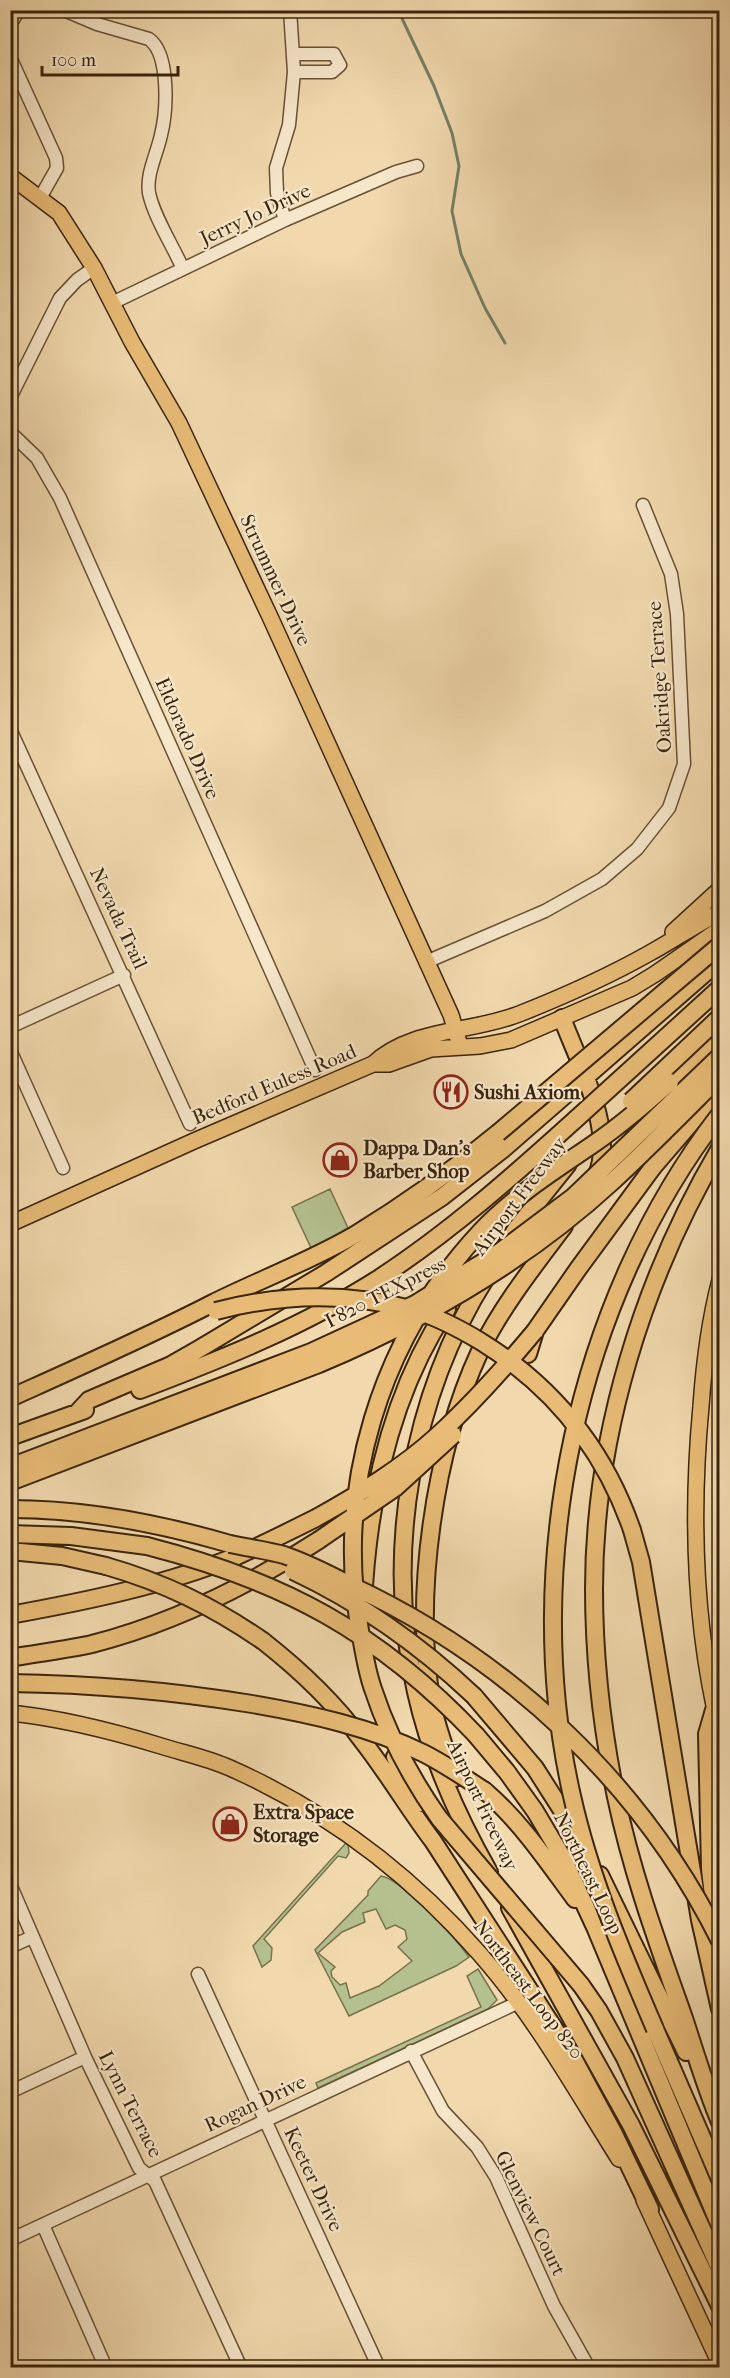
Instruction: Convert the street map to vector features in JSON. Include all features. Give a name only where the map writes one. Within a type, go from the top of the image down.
[{"type":"highway","points":[[10,1398],[181,1321],[213,1303],[313,1258],[428,1189],[498,1134],[720,945]]},
{"type":"highway","points":[[77,1413],[89,1400],[171,1365],[199,1349],[389,1233],[442,1197],[502,1150],[720,960]]},
{"type":"highway","points":[[10,1437],[223,1358],[289,1328],[378,1279],[462,1220],[720,988]]},
{"type":"highway","name":"Airport Freeway","points":[[720,1017],[586,1143],[516,1229],[474,1296],[435,1385],[420,1435],[408,1493],[402,1547],[403,1599],[415,1691],[442,1778],[486,1866],[631,2125],[720,2306]]},
{"type":"highway","points":[[486,1866],[488,1855],[456,1780],[433,1706],[425,1636],[426,1589],[440,1481],[455,1418],[467,1382],[481,1349],[518,1289],[590,1191],[599,1171],[603,1152],[599,1116],[562,1018]]},
{"type":"highway","points":[[720,1035],[627,1119],[520,1195],[482,1230],[444,1274],[404,1340],[384,1383],[368,1433],[355,1500],[353,1574],[356,1610],[372,1688],[396,1747],[422,1794],[439,1818],[581,1985],[599,2011],[625,2058],[720,2269]]},
{"type":"highway","name":"I 820 TEXpress","points":[[10,1467],[311,1352],[360,1331],[433,1293],[501,1251],[573,1197],[720,1056]]},
{"type":"highway","name":"I 820 TEXpress","points":[[10,1482],[319,1364],[366,1344],[452,1300],[513,1261],[583,1208],[641,1155],[720,1076]]},
{"type":"highway","points":[[10,1615],[128,1591],[237,1556],[316,1518],[397,1468],[437,1436],[500,1373],[535,1331],[653,1167],[720,1089]]},
{"type":"highway","points":[[720,1114],[683,1166],[655,1214],[616,1298],[593,1361],[564,1484],[554,1593],[557,1706],[572,1795],[598,1891],[720,2179]]},
{"type":"highway","points":[[702,2081],[685,2021],[649,1921],[616,1799],[599,1695],[594,1589],[596,1535],[603,1479],[612,1424],[625,1373],[650,1291],[696,1188],[720,1148]]},
{"type":"highway","points":[[433,1841],[398,1765],[374,1688],[363,1606],[370,1517],[394,1422],[420,1356],[435,1327],[476,1265],[516,1229]]},
{"type":"highway","points":[[181,1321],[245,1304],[294,1297],[362,1299],[416,1310],[450,1324],[500,1353],[543,1388],[565,1411],[598,1455],[614,1483],[632,1530],[642,1571],[698,1910],[720,2009]]},
{"type":"highway","points":[[10,1658],[90,1644],[142,1629],[183,1614],[273,1570],[377,1502],[434,1454],[528,1354],[535,1331]]},
{"type":"highway","points":[[10,1509],[88,1513],[136,1520],[283,1555],[361,1590],[436,1630],[508,1680],[553,1719],[629,1799],[687,1881],[720,1941]]},
{"type":"highway","name":"Northeast Loop","points":[[10,1534],[71,1536],[147,1546],[242,1574],[316,1608],[352,1630],[399,1663],[450,1707],[507,1772],[535,1811],[563,1858],[595,1927],[720,2226]]},
{"type":"highway","points":[[230,1544],[272,1560],[327,1587],[361,1607],[421,1649],[474,1696],[535,1768],[573,1824],[702,2081],[720,2122]]},
{"type":"highway","points":[[10,1551],[62,1556],[106,1566],[143,1577],[188,1595],[226,1615],[263,1641],[306,1677],[337,1708],[362,1739],[433,1841],[572,2056],[608,2122],[650,2209]]},
{"type":"highway","points":[[10,1683],[109,1687],[204,1696],[294,1711],[377,1735],[421,1752],[454,1770],[485,1791],[505,1809],[525,1831],[595,1927]]},
{"type":"highway","points":[[714,1710],[707,1734],[712,1906],[720,1958]]},
{"type":"main road","name":"Strummer Drive","points":[[10,176],[59,213],[94,268],[181,426],[271,619],[459,1039]]},
{"type":"main road","points":[[647,955],[720,889]]},
{"type":"main road","points":[[459,1039],[559,997],[647,955],[720,912]]},
{"type":"main road","points":[[459,1039],[487,1045],[511,1040],[640,983],[720,929]]},
{"type":"main road","points":[[559,997],[562,1018]]},
{"type":"main road","name":"Bedford Euless Road","points":[[10,1224],[373,1064],[384,1054],[411,1042],[427,1036],[459,1039]]},
{"type":"main road","points":[[720,1280],[712,1311],[704,1361],[698,1440],[696,1523],[699,1608],[714,1710],[720,1732]]},
{"type":"main road","name":"Northeast Loop 820","points":[[10,1713],[124,1734],[228,1767],[284,1794],[362,1843],[412,1885],[480,1954],[558,2060],[650,2209],[720,2364]]},
{"type":"street","points":[[10,25],[19,10]]},
{"type":"street","points":[[64,10],[97,24],[149,39],[155,43],[160,53],[164,65],[164,118],[150,172],[149,193],[183,269]]},
{"type":"street","points":[[285,220],[277,193],[276,168],[289,125],[294,72],[290,10]]},
{"type":"street","points":[[293,54],[334,54],[340,65],[332,72],[294,72]]},
{"type":"street","points":[[10,57],[56,158],[57,168],[40,198]]},
{"type":"street","name":"Jerry Jo Drive","points":[[112,303],[285,220],[396,172],[417,166]]},
{"type":"street","points":[[10,398],[60,298],[77,280],[94,268]]},
{"type":"street","name":"Eldorado Drive","points":[[10,432],[37,458],[60,498],[315,1070]]},
{"type":"street","name":"Oakridge Terrace","points":[[426,962],[545,911],[602,879],[637,849],[669,808],[684,764],[677,615],[671,573],[643,506]]},
{"type":"street","name":"Nevada Trail","points":[[10,729],[190,1124]]},
{"type":"street","points":[[10,1028],[124,975]]},
{"type":"street","points":[[10,1050],[63,1168]]},
{"type":"street","name":"Lynn Terrace","points":[[10,1884],[86,2057],[139,2168],[155,2181],[241,2367]]},
{"type":"street","points":[[10,1947],[32,1936]]},
{"type":"street","name":"Keeter Drive","points":[[198,1974],[379,2367]]},
{"type":"street","name":"Rogan Drive","points":[[10,2240],[517,2002]]},
{"type":"street","name":"Glenview Court","points":[[411,2051],[443,2111],[477,2147],[496,2177],[554,2306],[589,2367]]},
{"type":"street","points":[[10,2092],[86,2057]]},
{"type":"street","points":[[43,2225],[106,2367]]},
{"type":"green space","points":[[330,1189],[348,1228],[312,1250],[292,1207]]},
{"type":"green space","points":[[346,1843],[349,1853],[346,1858],[338,1856],[264,1939],[272,1948],[271,1960],[262,1967],[253,1946]]},
{"type":"green space","points":[[381,1876],[402,1887],[428,1910],[469,1957],[456,1966],[349,2016],[315,1950],[368,1895],[368,1891]],"holes":[[[376,1909],[386,1929],[395,1925],[405,1930],[407,1939],[398,1947],[412,1961],[379,1986],[350,1998],[346,1983],[340,1985],[332,1977],[331,1971],[335,1967],[318,1953],[342,1932],[365,1922],[363,1913]]]},
{"type":"green space","points":[[478,1969],[497,2000],[488,2009],[318,2088],[316,2083],[481,2007],[467,1976]]},
{"type":"waterway","points":[[398,10],[434,86],[452,133],[459,166],[452,211],[461,254],[485,308],[505,343]]},
{"type":"place","name":"Sushi Axiom","points":[[451,1092]]},
{"type":"place","name":"Dappa Dan’s Barber Shop","points":[[340,1160]]},
{"type":"place","name":"Extra Space Storage","points":[[230,1824]]}]
